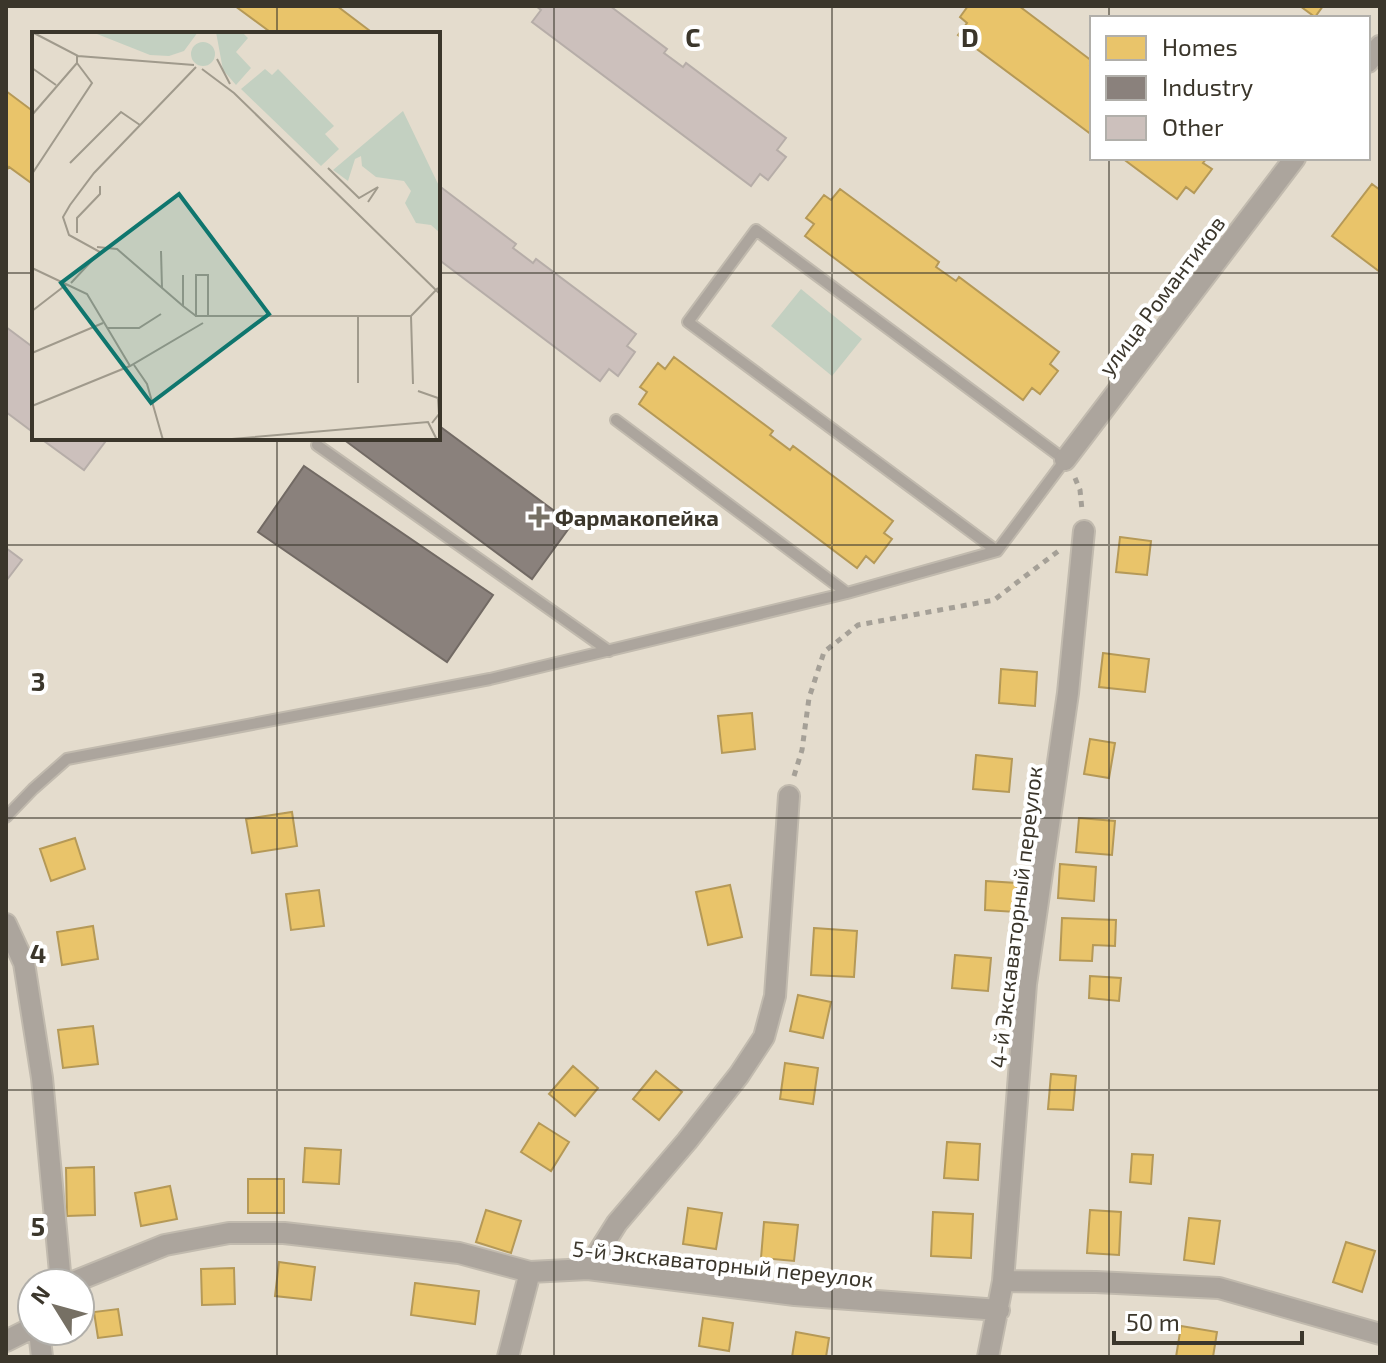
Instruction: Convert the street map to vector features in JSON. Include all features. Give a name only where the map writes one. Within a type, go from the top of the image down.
[{"type":"street","name":"улица Романтиков","points":[[1066,459],[1293,160]]},
{"type":"street","name":"4-й Экскаваторный переулок","points":[[988,1357],[1003,1281],[1026,984],[1068,693],[1084,531]]},
{"type":"street","points":[[588,1269],[617,1223],[687,1141],[739,1075],[764,1037],[775,996],[789,796]]},
{"type":"street","points":[[6,924],[24,963],[42,1078],[60,1267]]},
{"type":"street","name":"5-й Экскаваторный переулок","points":[[96,1273],[165,1245],[229,1233],[284,1233],[459,1253],[530,1272],[588,1269],[795,1295],[999,1310]]},
{"type":"street","points":[[508,1357],[530,1272]]},
{"type":"street","points":[[1003,1281],[1219,1288],[1380,1334]]},
{"type":"lane","points":[[6,817],[67,759],[490,679],[847,593],[997,551],[1066,459],[756,230],[688,322],[997,551]]},
{"type":"lane","points":[[616,420],[847,593]]},
{"type":"lane","points":[[317,445],[609,651]]},
{"type":"path","points":[[789,796],[802,750],[809,698],[824,652],[858,625],[994,600],[1084,531],[1080,490],[1066,459]]},
{"type":"green space","points":[[801,289],[862,339],[832,376],[771,326]]},
{"type":"building: Homes","points":[[235,6],[337,6],[371,32],[270,32]]},
{"type":"building: Homes","points":[[968,6],[1019,6],[1090,59],[1090,134],[958,35],[967,23],[960,17]]},
{"type":"building: Homes","points":[[1300,6],[1323,6],[1314,16]]},
{"type":"building: Homes","points":[[6,91],[32,110],[32,184],[9,167],[6,171]]},
{"type":"building: Homes","points":[[1125,160],[1205,160],[1203,163],[1212,169],[1194,193],[1186,187],[1177,199]]},
{"type":"building: Homes","points":[[1372,184],[1380,190],[1380,272],[1332,236]]},
{"type":"building: Homes","points":[[840,189],[939,262],[936,267],[956,281],[959,277],[1059,352],[1050,364],[1058,371],[1040,394],[1032,388],[1023,400],[805,236],[814,224],[806,218],[824,195],[831,200]]},
{"type":"building: Homes","points":[[674,357],[773,431],[770,435],[790,450],[793,446],[893,521],[884,533],[892,539],[874,563],[866,556],[857,568],[639,404],[647,392],[640,387],[658,363],[665,369]]},
{"type":"building: Homes","points":[[1120,537],[1151,541],[1147,575],[1116,572]]},
{"type":"building: Homes","points":[[1103,653],[1149,659],[1145,692],[1099,687]]},
{"type":"building: Homes","points":[[1001,669],[1037,672],[1035,706],[999,703]]},
{"type":"building: Homes","points":[[752,713],[755,749],[722,753],[718,716]]},
{"type":"building: Homes","points":[[1090,739],[1115,743],[1109,778],[1084,774]]},
{"type":"building: Homes","points":[[976,755],[1012,759],[1009,792],[973,789]]},
{"type":"building: Homes","points":[[292,812],[297,846],[252,853],[246,819]]},
{"type":"building: Homes","points":[[1079,818],[1115,821],[1112,855],[1076,852]]},
{"type":"building: Homes","points":[[75,838],[85,869],[51,881],[40,849]]},
{"type":"building: Homes","points":[[1060,864],[1096,867],[1094,901],[1058,898]]},
{"type":"building: Homes","points":[[986,881],[1017,883],[1016,912],[985,910]]},
{"type":"building: Homes","points":[[730,885],[742,937],[708,945],[696,892]]},
{"type":"building: Homes","points":[[319,890],[324,926],[291,930],[286,894]]},
{"type":"building: Homes","points":[[1062,918],[1116,920],[1115,946],[1093,945],[1092,961],[1060,960]]},
{"type":"building: Homes","points":[[93,926],[98,959],[62,965],[57,932]]},
{"type":"building: Homes","points":[[814,928],[857,931],[854,977],[811,975]]},
{"type":"building: Homes","points":[[955,955],[991,958],[988,991],[952,988]]},
{"type":"building: Homes","points":[[1090,976],[1121,978],[1119,1001],[1089,998]]},
{"type":"building: Homes","points":[[798,995],[831,1002],[823,1038],[790,1031]]},
{"type":"building: Homes","points":[[93,1026],[98,1064],[63,1068],[58,1030]]},
{"type":"building: Homes","points":[[785,1063],[818,1068],[813,1104],[780,1099]]},
{"type":"building: Homes","points":[[573,1066],[598,1088],[575,1116],[549,1094]]},
{"type":"building: Homes","points":[[656,1071],[682,1092],[659,1120],[633,1099]]},
{"type":"building: Homes","points":[[1051,1074],[1076,1076],[1073,1110],[1048,1109]]},
{"type":"building: Homes","points":[[539,1123],[569,1142],[551,1171],[521,1152]]},
{"type":"building: Homes","points":[[947,1142],[980,1144],[978,1180],[944,1178]]},
{"type":"building: Homes","points":[[305,1148],[341,1150],[339,1184],[303,1182]]},
{"type":"building: Homes","points":[[1132,1154],[1153,1155],[1151,1184],[1130,1182]]},
{"type":"building: Homes","points":[[94,1167],[95,1215],[67,1216],[66,1168]]},
{"type":"building: Homes","points":[[248,1179],[284,1179],[284,1213],[248,1213]]},
{"type":"building: Homes","points":[[170,1186],[177,1219],[141,1226],[135,1193]]},
{"type":"building: Homes","points":[[688,1208],[722,1213],[716,1249],[683,1244]]},
{"type":"building: Homes","points":[[486,1210],[521,1221],[511,1253],[476,1242]]},
{"type":"building: Homes","points":[[1090,1210],[1121,1212],[1119,1255],[1087,1253]]},
{"type":"building: Homes","points":[[933,1212],[973,1214],[971,1258],[931,1256]]},
{"type":"building: Homes","points":[[1189,1218],[1220,1221],[1214,1264],[1184,1260]]},
{"type":"building: Homes","points":[[764,1222],[798,1225],[794,1261],[761,1258]]},
{"type":"building: Homes","points":[[1346,1242],[1375,1251],[1362,1292],[1333,1282]]},
{"type":"building: Homes","points":[[279,1262],[315,1267],[311,1300],[275,1296]]},
{"type":"building: Homes","points":[[234,1268],[235,1304],[202,1305],[201,1269]]},
{"type":"building: Homes","points":[[415,1283],[479,1291],[475,1324],[411,1315]]},
{"type":"building: Homes","points":[[118,1309],[122,1335],[98,1338],[96,1312]]},
{"type":"building: Homes","points":[[703,1318],[733,1323],[729,1351],[699,1346]]},
{"type":"building: Homes","points":[[1181,1326],[1217,1332],[1213,1357],[1176,1357]]},
{"type":"building: Homes","points":[[796,1332],[829,1338],[826,1357],[792,1357]]},
{"type":"building: Industry","points":[[440,426],[572,524],[532,579],[347,442],[440,440]]},
{"type":"building: Industry","points":[[304,466],[493,595],[447,662],[258,532]]},
{"type":"building: Other","points":[[536,6],[610,6],[667,49],[664,53],[683,67],[686,63],[786,138],[777,150],[786,157],[768,180],[760,174],[751,186],[532,22],[541,10]]},
{"type":"building: Other","points":[[440,187],[516,244],[513,248],[533,263],[536,259],[636,334],[627,346],[635,352],[618,376],[609,369],[600,381],[440,261]]},
{"type":"building: Other","points":[[6,327],[32,346],[32,432],[6,412]]},
{"type":"building: Other","points":[[43,440],[106,440],[84,470]]},
{"type":"building: Other","points":[[6,548],[22,560],[6,581]]},
{"type":"place","name":"Фармакопейка","points":[[539,517]]}]
